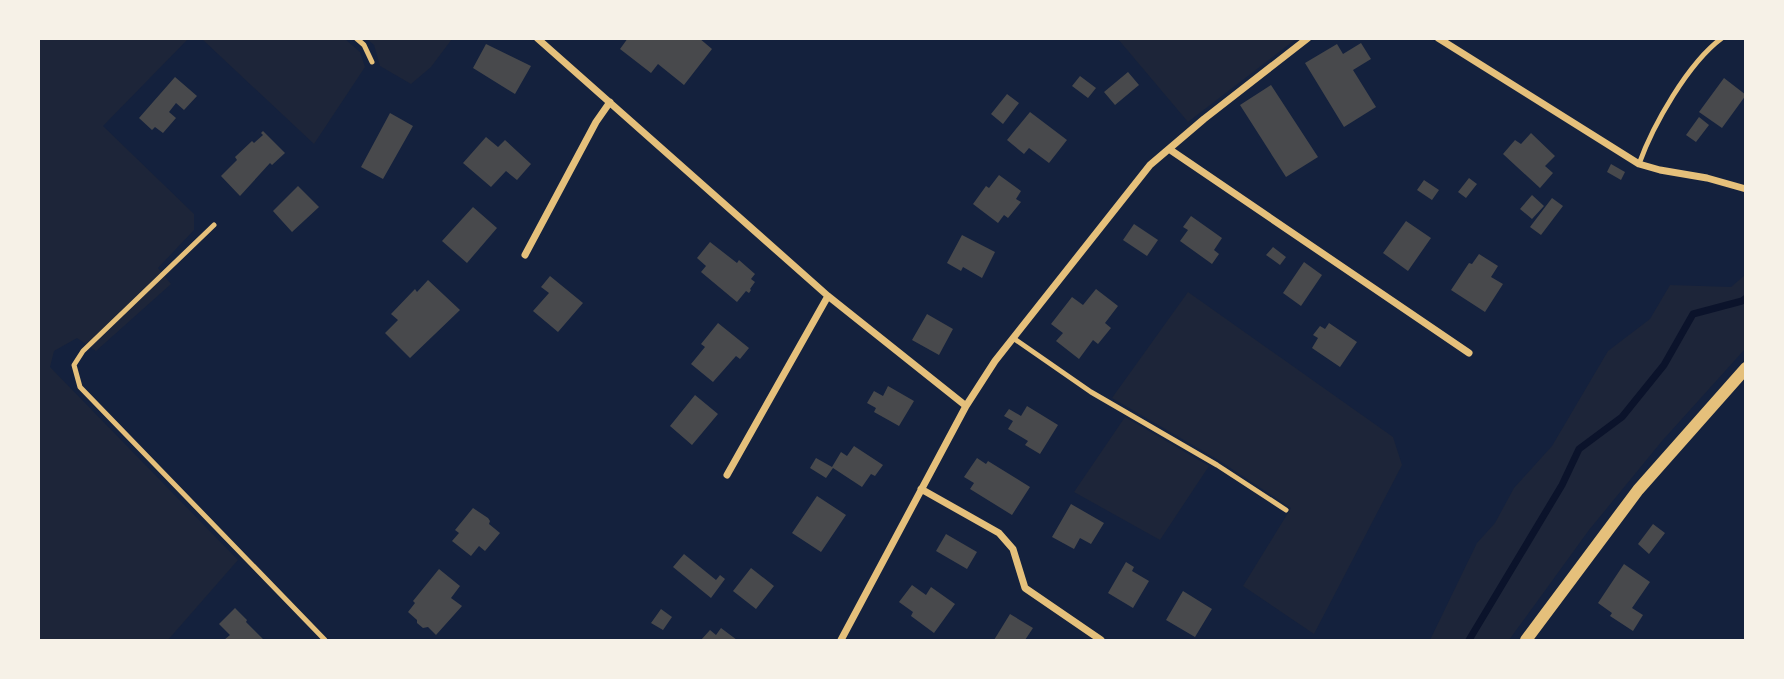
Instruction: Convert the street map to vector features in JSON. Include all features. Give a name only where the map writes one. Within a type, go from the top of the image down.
[{"type":"street","points":[[537,38],[828,296],[965,406]]},
{"type":"street","points":[[841,640],[965,406],[995,360],[1150,165],[1308,38]]},
{"type":"street","points":[[1438,38],[1639,164],[1745,189]]},
{"type":"street","points":[[525,255],[596,122],[610,102]]},
{"type":"street","points":[[1169,149],[1469,353]]},
{"type":"street","points":[[727,475],[828,296]]},
{"type":"street","points":[[1526,640],[1638,490],[1745,368]]},
{"type":"street","points":[[921,489],[999,533],[1013,549],[1025,588],[1101,640]]},
{"type":"lane","points":[[356,38],[364,45],[372,62]]},
{"type":"lane","points":[[1639,164],[1648,137],[1697,61],[1722,38]]},
{"type":"lane","points":[[214,225],[83,351],[74,365],[80,387],[325,640]]},
{"type":"lane","points":[[1013,338],[1091,392],[1217,465],[1286,510]]},
{"type":"shaded area","points":[[38,39],[188,39],[103,126],[194,214],[194,230],[158,268],[171,284],[96,351],[77,338],[54,351],[50,367],[238,560],[168,640],[39,640]]},
{"type":"shaded area","points":[[202,39],[345,39],[360,52],[365,67],[314,144]]},
{"type":"shaded area","points":[[367,39],[452,39],[431,67],[411,84],[380,66],[374,45]]},
{"type":"shaded area","points":[[1118,39],[1296,39],[1188,122]]},
{"type":"shaded area","points":[[1745,275],[1745,349],[1662,441],[1589,530],[1509,640],[1430,640],[1477,543],[1495,523],[1514,488],[1552,446],[1608,351],[1650,319],[1670,285],[1731,287]]},
{"type":"shaded area","points":[[1188,292],[1393,437],[1402,465],[1314,634],[1243,586],[1291,508],[1220,461],[1112,398]]},
{"type":"shaded area","points":[[1125,417],[1209,466],[1160,540],[1074,492]]},
{"type":"building","points":[[628,38],[699,38],[712,49],[684,85],[658,64],[651,73],[620,49]]},
{"type":"building","points":[[1361,43],[1371,59],[1353,70],[1376,107],[1344,127],[1305,63],[1337,44],[1343,54]]},
{"type":"building","points":[[486,44],[531,66],[515,94],[473,68]]},
{"type":"building","points":[[1128,72],[1139,85],[1115,105],[1104,92]]},
{"type":"building","points":[[1080,76],[1096,88],[1088,98],[1072,86]]},
{"type":"building","points":[[175,77],[197,96],[184,110],[176,103],[169,112],[176,118],[163,133],[155,127],[152,130],[139,118]]},
{"type":"building","points":[[1724,78],[1746,95],[1722,128],[1699,112]]},
{"type":"building","points":[[1271,85],[1318,157],[1286,177],[1240,105]]},
{"type":"building","points":[[1007,94],[1019,103],[1003,124],[991,114]]},
{"type":"building","points":[[1030,112],[1067,140],[1049,163],[1029,148],[1024,154],[1007,140]]},
{"type":"building","points":[[390,113],[413,126],[383,179],[361,167]]},
{"type":"building","points":[[1699,117],[1709,125],[1696,142],[1686,135]]},
{"type":"building","points":[[263,131],[285,153],[272,165],[270,163],[240,196],[221,176],[237,160],[235,157],[263,135]]},
{"type":"building","points":[[1531,133],[1555,156],[1545,166],[1553,173],[1540,188],[1503,154],[1515,140],[1521,144]]},
{"type":"building","points":[[486,137],[498,147],[505,140],[531,164],[517,180],[506,171],[491,187],[463,163]]},
{"type":"building","points":[[1611,164],[1625,172],[1621,180],[1607,172]]},
{"type":"building","points":[[999,175],[1021,191],[1016,199],[1021,202],[1008,218],[1004,215],[998,223],[973,204],[986,186],[989,188]]},
{"type":"building","points":[[1469,178],[1477,184],[1466,198],[1458,192]]},
{"type":"building","points":[[1424,180],[1439,190],[1432,200],[1417,190]]},
{"type":"building","points":[[298,186],[319,207],[292,232],[273,211]]},
{"type":"building","points":[[1532,195],[1544,206],[1532,219],[1520,209]]},
{"type":"building","points":[[1552,198],[1563,206],[1541,235],[1530,227]]},
{"type":"building","points":[[473,207],[497,228],[467,263],[442,241]]},
{"type":"building","points":[[1191,216],[1222,238],[1214,250],[1219,254],[1212,264],[1180,241],[1188,230],[1183,227]]},
{"type":"building","points":[[1406,221],[1431,238],[1408,271],[1383,253]]},
{"type":"building","points":[[1134,224],[1158,240],[1147,256],[1123,240]]},
{"type":"building","points":[[962,235],[995,252],[982,278],[963,267],[961,271],[947,263]]},
{"type":"building","points":[[710,242],[737,263],[739,260],[755,274],[751,279],[755,282],[751,290],[749,293],[746,291],[737,302],[701,272],[706,266],[697,258]]},
{"type":"building","points":[[1273,247],[1286,257],[1280,265],[1266,255]]},
{"type":"building","points":[[1479,254],[1498,266],[1491,277],[1503,284],[1485,312],[1451,290],[1469,263],[1472,264]]},
{"type":"building","points":[[1304,262],[1322,275],[1301,306],[1283,293]]},
{"type":"building","points":[[550,276],[583,303],[558,332],[533,311],[549,293],[541,287]]},
{"type":"building","points":[[428,280],[460,310],[410,358],[385,333],[398,320],[391,314],[415,289],[417,292]]},
{"type":"building","points":[[1096,289],[1118,306],[1105,323],[1111,328],[1098,344],[1093,340],[1079,359],[1056,341],[1063,333],[1051,324],[1072,297],[1083,305]]},
{"type":"building","points":[[927,314],[953,329],[939,355],[912,340]]},
{"type":"building","points":[[718,323],[749,348],[740,359],[736,356],[713,382],[691,364],[705,347],[701,344]]},
{"type":"building","points":[[1329,323],[1357,342],[1340,367],[1312,348],[1318,338],[1313,335],[1320,326],[1325,329]]},
{"type":"building","points":[[888,386],[914,401],[899,426],[874,412],[876,408],[867,403],[874,391],[883,396]]},
{"type":"building","points":[[695,395],[718,414],[692,445],[670,426]]},
{"type":"building","points":[[1027,406],[1058,425],[1040,454],[1025,445],[1028,441],[1008,429],[1013,421],[1004,416],[1009,409],[1021,416]]},
{"type":"building","points":[[854,446],[883,465],[875,476],[871,474],[862,487],[833,468],[826,478],[810,468],[816,458],[832,467],[841,452],[847,456]]},
{"type":"building","points":[[977,458],[986,464],[988,461],[1030,487],[1012,515],[970,489],[974,483],[964,477]]},
{"type":"building","points":[[817,496],[846,515],[821,552],[792,533]]},
{"type":"building","points":[[1071,504],[1104,523],[1091,544],[1080,538],[1074,549],[1052,537]]},
{"type":"building","points":[[473,508],[488,518],[489,524],[500,533],[485,551],[479,546],[471,556],[452,541],[459,533],[455,530]]},
{"type":"building","points":[[1653,524],[1665,533],[1649,554],[1638,544]]},
{"type":"building","points":[[946,534],[977,552],[967,569],[936,551]]},
{"type":"building","points":[[684,554],[716,580],[720,575],[725,579],[711,598],[673,567]]},
{"type":"building","points":[[1126,562],[1134,567],[1132,571],[1149,581],[1133,608],[1108,593]]},
{"type":"building","points":[[1624,564],[1650,582],[1632,608],[1643,615],[1633,631],[1610,616],[1612,613],[1598,603]]},
{"type":"building","points":[[751,568],[774,586],[756,609],[733,591]]},
{"type":"building","points":[[439,569],[460,586],[451,598],[462,606],[436,635],[428,627],[423,628],[408,612],[415,603],[413,601]]},
{"type":"building","points":[[912,585],[926,595],[931,587],[955,604],[934,633],[911,616],[913,612],[899,602]]},
{"type":"building","points":[[1183,591],[1212,609],[1195,637],[1166,620]]},
{"type":"building","points":[[235,608],[264,640],[224,640],[230,635],[219,624]]},
{"type":"building","points":[[661,609],[672,617],[663,630],[651,623]]},
{"type":"building","points":[[1010,614],[1033,628],[1025,640],[994,640]]},
{"type":"building","points":[[721,628],[737,640],[701,640],[710,630],[716,635]]},
{"type":"waterway","points":[[1469,640],[1562,485],[1579,449],[1622,417],[1664,365],[1693,314],[1746,298]]}]
